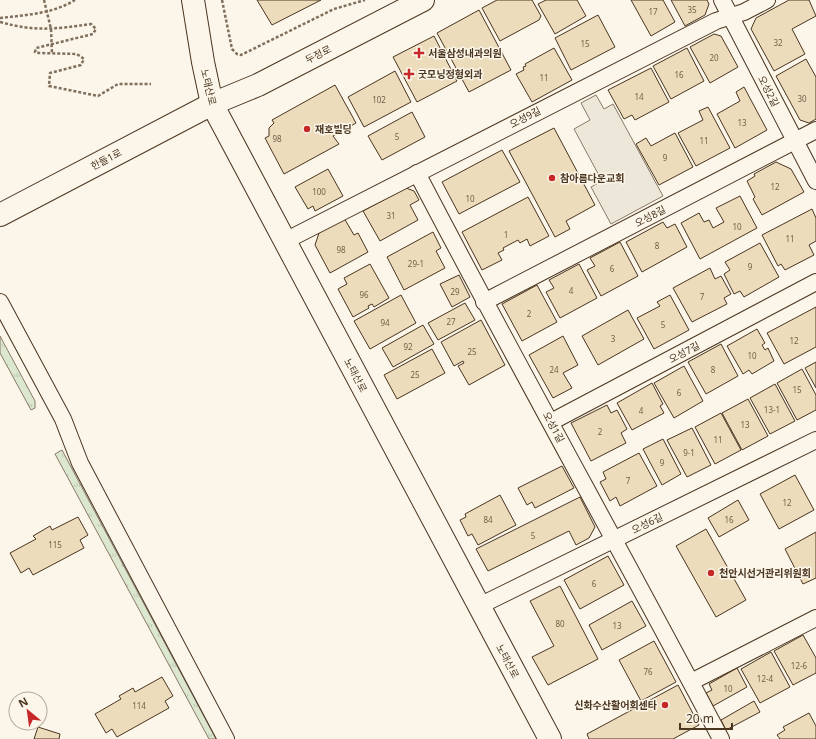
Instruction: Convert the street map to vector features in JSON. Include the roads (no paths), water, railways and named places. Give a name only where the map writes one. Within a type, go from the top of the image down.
[{"type":"street","name":"노태산로","points":[[193,0],[203,62],[212,104],[550,739]]},
{"type":"street","name":"두정로","points":[[212,104],[258,85],[423,0]]},
{"type":"street","name":"오성2길","points":[[722,0],[816,181]]},
{"type":"street","name":"오성9길","points":[[285,241],[709,24],[731,17],[767,0]]},
{"type":"street","name":"한들1로","points":[[0,215],[212,104]]},
{"type":"street","name":"오성8길","points":[[484,302],[816,130]]},
{"type":"street","name":"오성1길","points":[[417,173],[484,302],[615,539],[721,739]]},
{"type":"street","name":"오성7길","points":[[551,422],[816,282]]},
{"type":"street","points":[[0,302],[63,419],[80,463],[226,739]]},
{"type":"street","name":"오성6길","points":[[479,606],[816,440]]},
{"type":"street","points":[[691,682],[816,618]]},
{"type":"place","name":"서울삼성내과의원","points":[[419,53]]},
{"type":"place","name":"굿모닝정형외과","points":[[409,74]]},
{"type":"place","name":"재호빌딩","points":[[307,129]]},
{"type":"place","name":"참아름다운교회","points":[[552,178]]},
{"type":"place","name":"천안시선거관리위원회","points":[[711,573]]},
{"type":"place","name":"신화수산활어회센타","points":[[665,705]]}]
